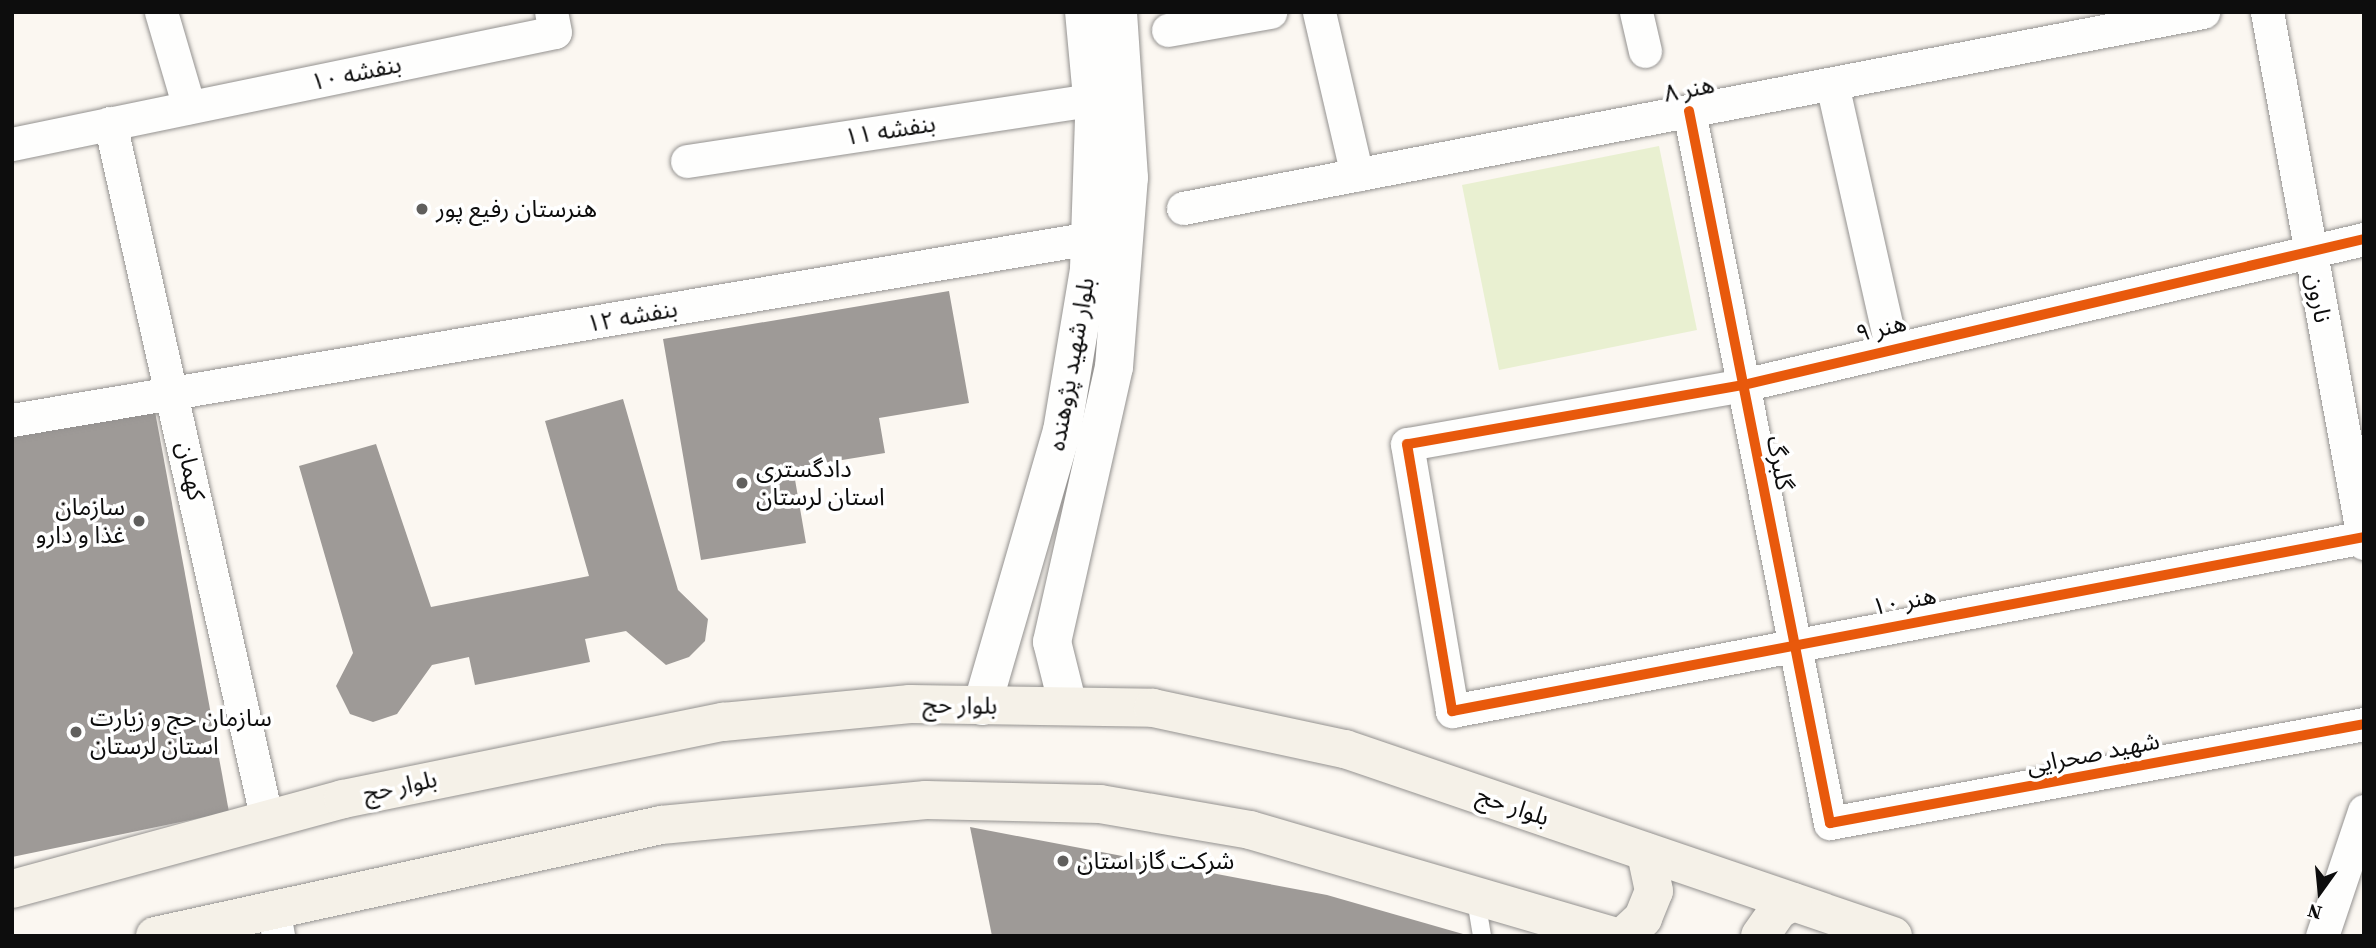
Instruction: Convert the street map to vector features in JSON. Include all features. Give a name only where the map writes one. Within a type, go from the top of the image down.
[{"type":"main road","name":"بلوار حج","points":[[12,890],[267,820],[599,743],[723,722],[910,704],[1153,708],[1345,748],[1893,936]]},
{"type":"main road","points":[[155,936],[276,922],[661,825],[926,800],[1100,804],[1250,830],[1475,892],[1612,936]]},
{"type":"main road","points":[[1624,936],[1650,904],[1654,877],[1646,852]]},
{"type":"main road","points":[[1760,936],[1778,910],[1793,902]]},
{"type":"street","points":[[161,12],[189,107]]},
{"type":"street","name":"بنفشه ۱۰","points":[[12,145],[555,32],[551,12]]},
{"type":"street","name":"بلوار شهید پژوهنده","points":[[982,706],[1062,431],[1090,239],[1092,100],[1084,12]]},
{"type":"street","name":"بلوار شهید پژوهنده","points":[[1068,706],[1052,642],[1114,367],[1129,178],[1118,12]]},
{"type":"street","points":[[1168,30],[1270,12]]},
{"type":"street","points":[[1319,12],[1357,175]]},
{"type":"street","points":[[1636,12],[1645,51]]},
{"type":"street","name":"هنر ۸","points":[[1182,208],[2203,12]]},
{"type":"street","name":"نارون","points":[[2267,12],[2363,539]]},
{"type":"street","points":[[1832,84],[1892,346]]},
{"type":"street","name":"بنفشه ۱۱","points":[[687,161],[1092,100]]},
{"type":"street","name":"گلبرگ","points":[[1689,111],[1830,823]]},
{"type":"street","name":"کهمان","points":[[124,120],[174,394],[267,820]]},
{"type":"street","name":"بنفشه ۱۲","points":[[12,420],[1090,239]]},
{"type":"street","name":"هنر ۹","points":[[1452,711],[1406,444],[1743,385],[1892,346],[2364,239]]},
{"type":"street","name":"هنر ۱۰","points":[[1452,711],[1794,643],[2363,539]]},
{"type":"street","name":"شهید صحرایی","points":[[1830,823],[2364,724]]},
{"type":"street","points":[[2322,936],[2364,811]]},
{"type":"lane","points":[[1475,892],[1482,936]]},
{"type":"green space","points":[[1659,146],[1697,330],[1499,370],[1462,185]]},
{"type":"building","points":[[949,291],[969,403],[879,418],[885,453],[793,468],[806,543],[701,560],[663,339]]},
{"type":"building","points":[[623,399],[678,590],[708,619],[705,641],[689,657],[666,665],[626,631],[585,639],[590,662],[475,685],[469,657],[432,665],[397,714],[373,722],[350,714],[336,686],[353,653],[299,466],[376,444],[431,607],[589,576],[545,421]]},
{"type":"building","name":"سازمان حج و زیارت استان لرستان","points":[[154,406],[229,812],[12,857],[12,430]]},
{"type":"building","name":"شرکت گاز استان","points":[[970,827],[1327,895],[1470,936],[992,936]]},
{"type":"cycle path","points":[[1689,111],[1830,823],[2364,724]]},
{"type":"cycle path","points":[[2364,239],[1743,385],[1407,444],[1452,711],[2364,537]]},
{"type":"place","name":"هنرستان رفیع پور","points":[[422,209]]},
{"type":"place","name":"دادگستری استان لرستان","points":[[742,483]]},
{"type":"place","name":"سازمان غذا و دارو","points":[[139,521]]},
{"type":"place","name":"سازمان حج و زیارت استان لرستان","points":[[76,732]]},
{"type":"place","name":"شرکت گاز استان","points":[[1063,861]]}]
